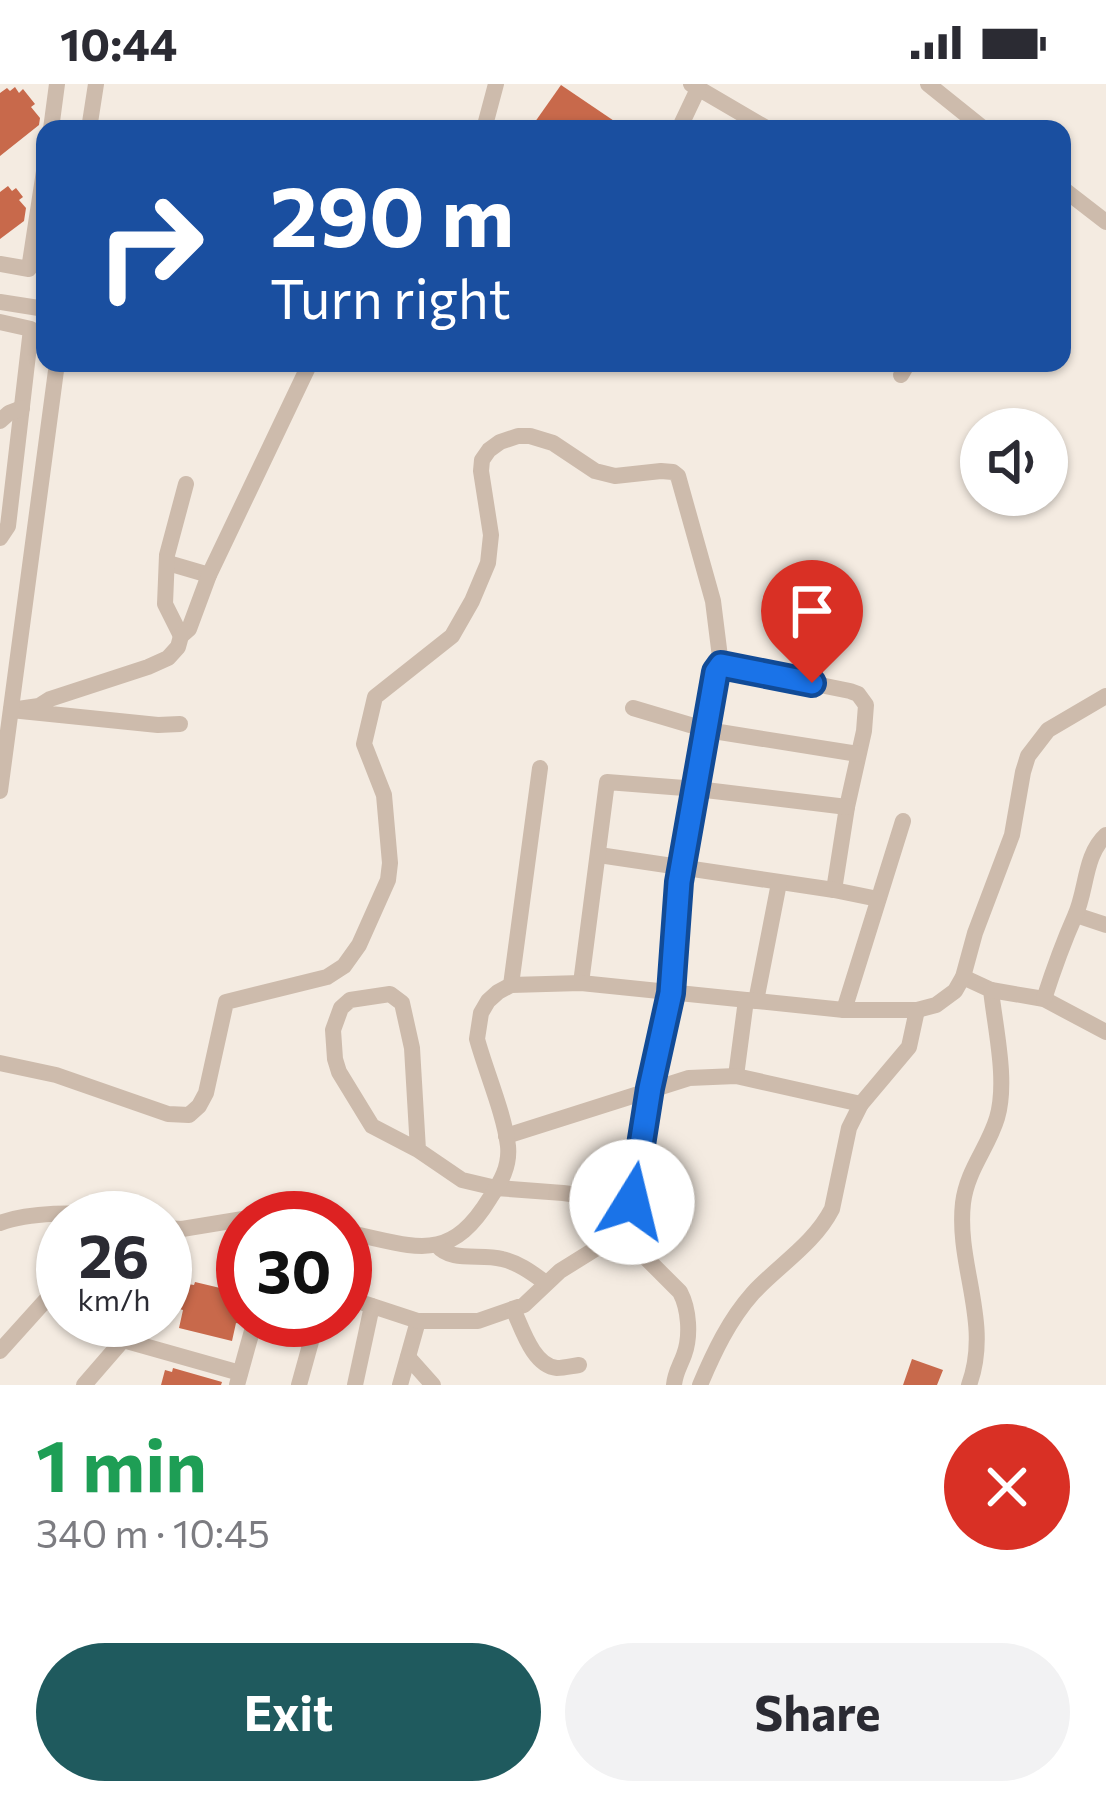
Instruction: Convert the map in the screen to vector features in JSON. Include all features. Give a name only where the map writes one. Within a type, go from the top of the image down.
[{"type":"street","points":[[52,120],[58,84]]},
{"type":"street","points":[[90,120],[95,84]]},
{"type":"street","points":[[486,120],[496,84]]},
{"type":"street","points":[[928,84],[973,120]]},
{"type":"street","points":[[682,120],[695,86],[753,120]]},
{"type":"street","points":[[1071,195],[1106,222]]},
{"type":"street","points":[[0,264],[29,269],[36,224]]},
{"type":"street","points":[[0,302],[36,308]]},
{"type":"street","points":[[0,322],[31,329],[8,526],[0,538]]},
{"type":"street","points":[[0,790],[5,709],[56,372]]},
{"type":"street","points":[[5,709],[39,706],[168,658],[189,629],[209,575],[306,372]]},
{"type":"street","points":[[0,421],[22,408]]},
{"type":"street","points":[[0,1063],[56,1075],[168,1114],[189,1115],[206,1093],[226,1002],[327,976],[344,966],[359,945],[388,880],[390,862],[384,795],[364,744],[375,697],[452,636],[472,602],[488,563],[491,535],[481,471],[489,450],[500,442],[530,436],[553,443],[595,471],[615,476],[673,472],[678,476],[712,602],[721,665],[682,869],[671,993],[650,1088],[630,1220],[621,1233],[560,1271],[524,1305],[478,1321],[418,1321],[372,1306]]},
{"type":"street","points":[[181,636],[165,604],[167,555],[186,484]]},
{"type":"street","points":[[168,563],[209,575]]},
{"type":"street","points":[[721,665],[862,698],[867,711],[834,890]]},
{"type":"street","points":[[372,1237],[424,1246],[454,1239],[475,1223],[496,1188],[507,1163],[506,1136],[477,1027],[488,1001],[511,985],[581,983],[844,1010],[917,1010],[944,1001],[963,977],[1012,835],[1028,756],[1048,730],[1106,696]]},
{"type":"street","points":[[633,708],[707,730],[858,754]]},
{"type":"street","points":[[5,709],[180,724]]},
{"type":"street","points":[[511,985],[539,768]]},
{"type":"street","points":[[581,983],[607,782],[847,807]]},
{"type":"street","points":[[844,1010],[902,821]]},
{"type":"street","points":[[1044,999],[1076,915],[1094,849],[1106,835]]},
{"type":"street","points":[[599,855],[878,899]]},
{"type":"street","points":[[736,1076],[778,883]]},
{"type":"street","points":[[1076,915],[1106,925]]},
{"type":"street","points":[[963,977],[991,990],[1044,999],[1106,1032]]},
{"type":"street","points":[[969,1385],[979,1343],[963,1202],[973,1165],[992,1132],[1001,1101],[991,990]]},
{"type":"street","points":[[418,1150],[412,1048],[402,1003],[390,994],[350,1000],[341,1008],[333,1030],[335,1059],[372,1126],[462,1180],[632,1202]]},
{"type":"street","points":[[700,1385],[739,1310],[826,1221],[849,1128],[861,1104],[909,1047],[917,1010]]},
{"type":"street","points":[[506,1136],[688,1078],[736,1076],[861,1104]]},
{"type":"street","points":[[0,1223],[36,1217]]},
{"type":"street","points":[[621,1233],[685,1301],[687,1343],[674,1385]]},
{"type":"street","points":[[436,1245],[451,1256],[511,1261],[546,1283]]},
{"type":"street","points":[[513,1309],[538,1358],[547,1366],[579,1365]]},
{"type":"street","points":[[0,1351],[36,1311]]},
{"type":"street","points":[[400,1385],[418,1321]]},
{"type":"street","points":[[83,1385],[117,1347]]},
{"type":"street","points":[[144,1347],[238,1379],[247,1347]]},
{"type":"street","points":[[298,1385],[309,1347]]},
{"type":"street","points":[[355,1385],[363,1347]]},
{"type":"street","points":[[408,1357],[433,1385]]},
{"type":"building","points":[[561,85],[613,120],[536,120]]},
{"type":"building","points":[[23,89],[40,120],[0,156],[0,93]]},
{"type":"building","points":[[8,186],[12,191],[16,188],[26,208],[24,221],[0,239],[0,192]]},
{"type":"building","points":[[194,1285],[216,1287],[216,1337],[192,1331]]},
{"type":"building","points":[[912,1359],[943,1370],[937,1385],[903,1385]]},
{"type":"building","points":[[173,1368],[222,1382],[161,1385],[165,1370],[172,1372]]},
{"type":"route","points":[[632,1202],[671,993],[679,882],[716,672],[721,665],[812,683]]}]
